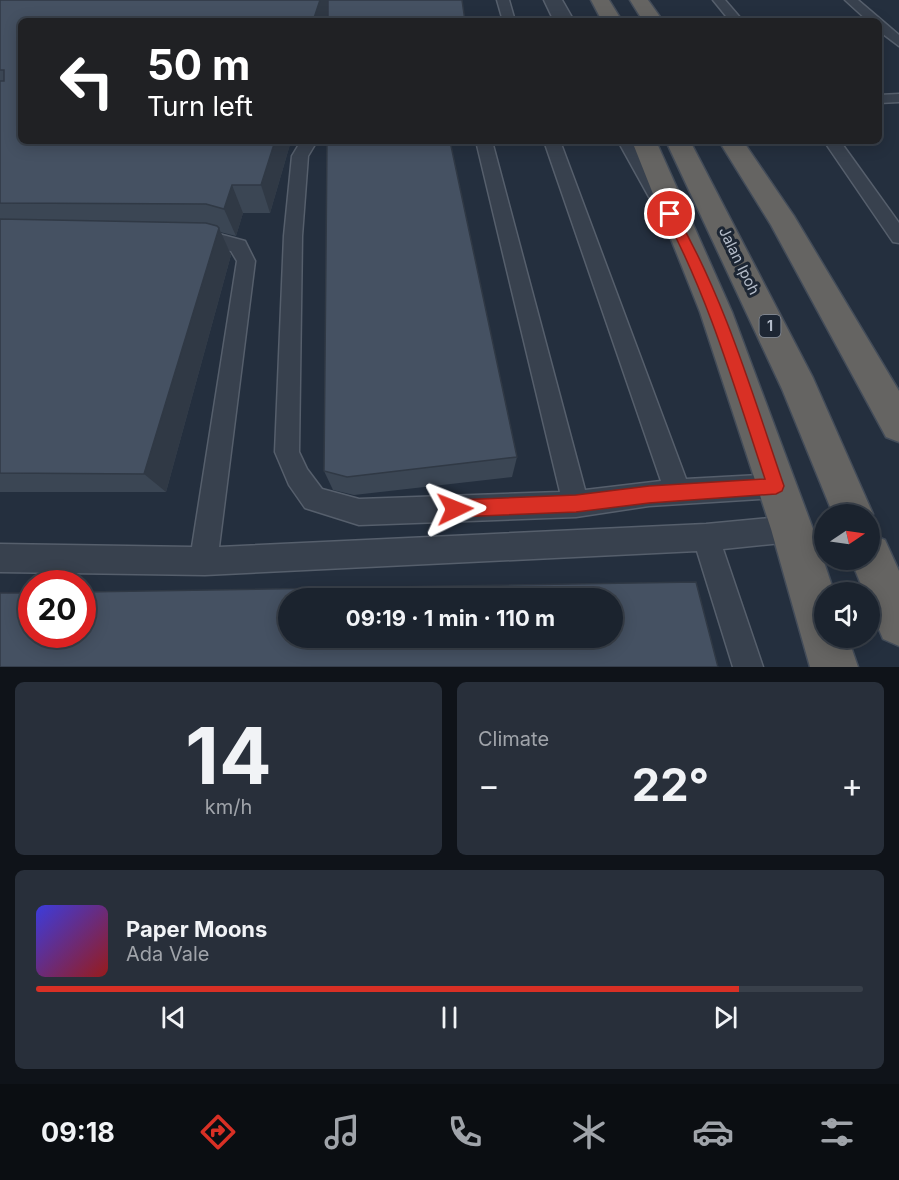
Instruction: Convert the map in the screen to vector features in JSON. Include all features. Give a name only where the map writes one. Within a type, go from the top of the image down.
[{"type":"highway","points":[[600,0],[610,18]]},
{"type":"highway","points":[[639,0],[651,18]]},
{"type":"highway","points":[[645,144],[716,312],[792,529],[814,601]]},
{"type":"highway","name":"Jalan Ipoh","points":[[679,144],[800,389],[849,504]]},
{"type":"highway","points":[[733,144],[784,223],[899,425]]},
{"type":"highway","points":[[876,570],[899,623]]},
{"type":"highway","points":[[828,648],[834,667]]},
{"type":"street","points":[[553,0],[562,18]]},
{"type":"street","points":[[632,144],[690,250]]},
{"type":"lane","points":[[503,0],[508,18]]},
{"type":"lane","points":[[719,0],[734,18]]},
{"type":"lane","points":[[852,0],[872,18]]},
{"type":"lane","points":[[882,27],[899,42]]},
{"type":"lane","points":[[882,99],[899,98]]},
{"type":"lane","points":[[307,144],[300,156],[293,236],[287,452],[298,477],[314,499],[359,512],[576,504],[678,493],[776,486]]},
{"type":"lane","points":[[485,144],[576,504]]},
{"type":"lane","points":[[553,144],[678,493]]},
{"type":"lane","points":[[834,144],[899,237]]},
{"type":"lane","points":[[184,240],[219,241],[238,246],[246,261],[206,535],[205,561]]},
{"type":"lane","points":[[0,558],[205,561],[706,537],[792,529]]},
{"type":"lane","points":[[706,537],[748,667]]},
{"type":"building","points":[[0,0],[320,0],[314,18],[18,18],[18,144],[274,144],[261,185],[232,185],[224,209],[206,204],[0,203],[0,81],[4,81],[4,70],[0,70]]},
{"type":"building","points":[[328,0],[462,0],[465,18],[328,18]]},
{"type":"building","points":[[327,144],[451,144],[517,457],[347,477],[324,471]]},
{"type":"building","points":[[0,219],[206,223],[219,228],[144,474],[0,473]]},
{"type":"building","points":[[696,582],[718,667],[0,667],[0,593],[18,593],[18,648],[96,648],[96,592],[278,589],[278,648],[623,648],[623,588],[328,588]]},
{"type":"route","points":[[455,509],[576,504],[649,495],[776,486],[716,312],[690,250],[670,214]]}]
